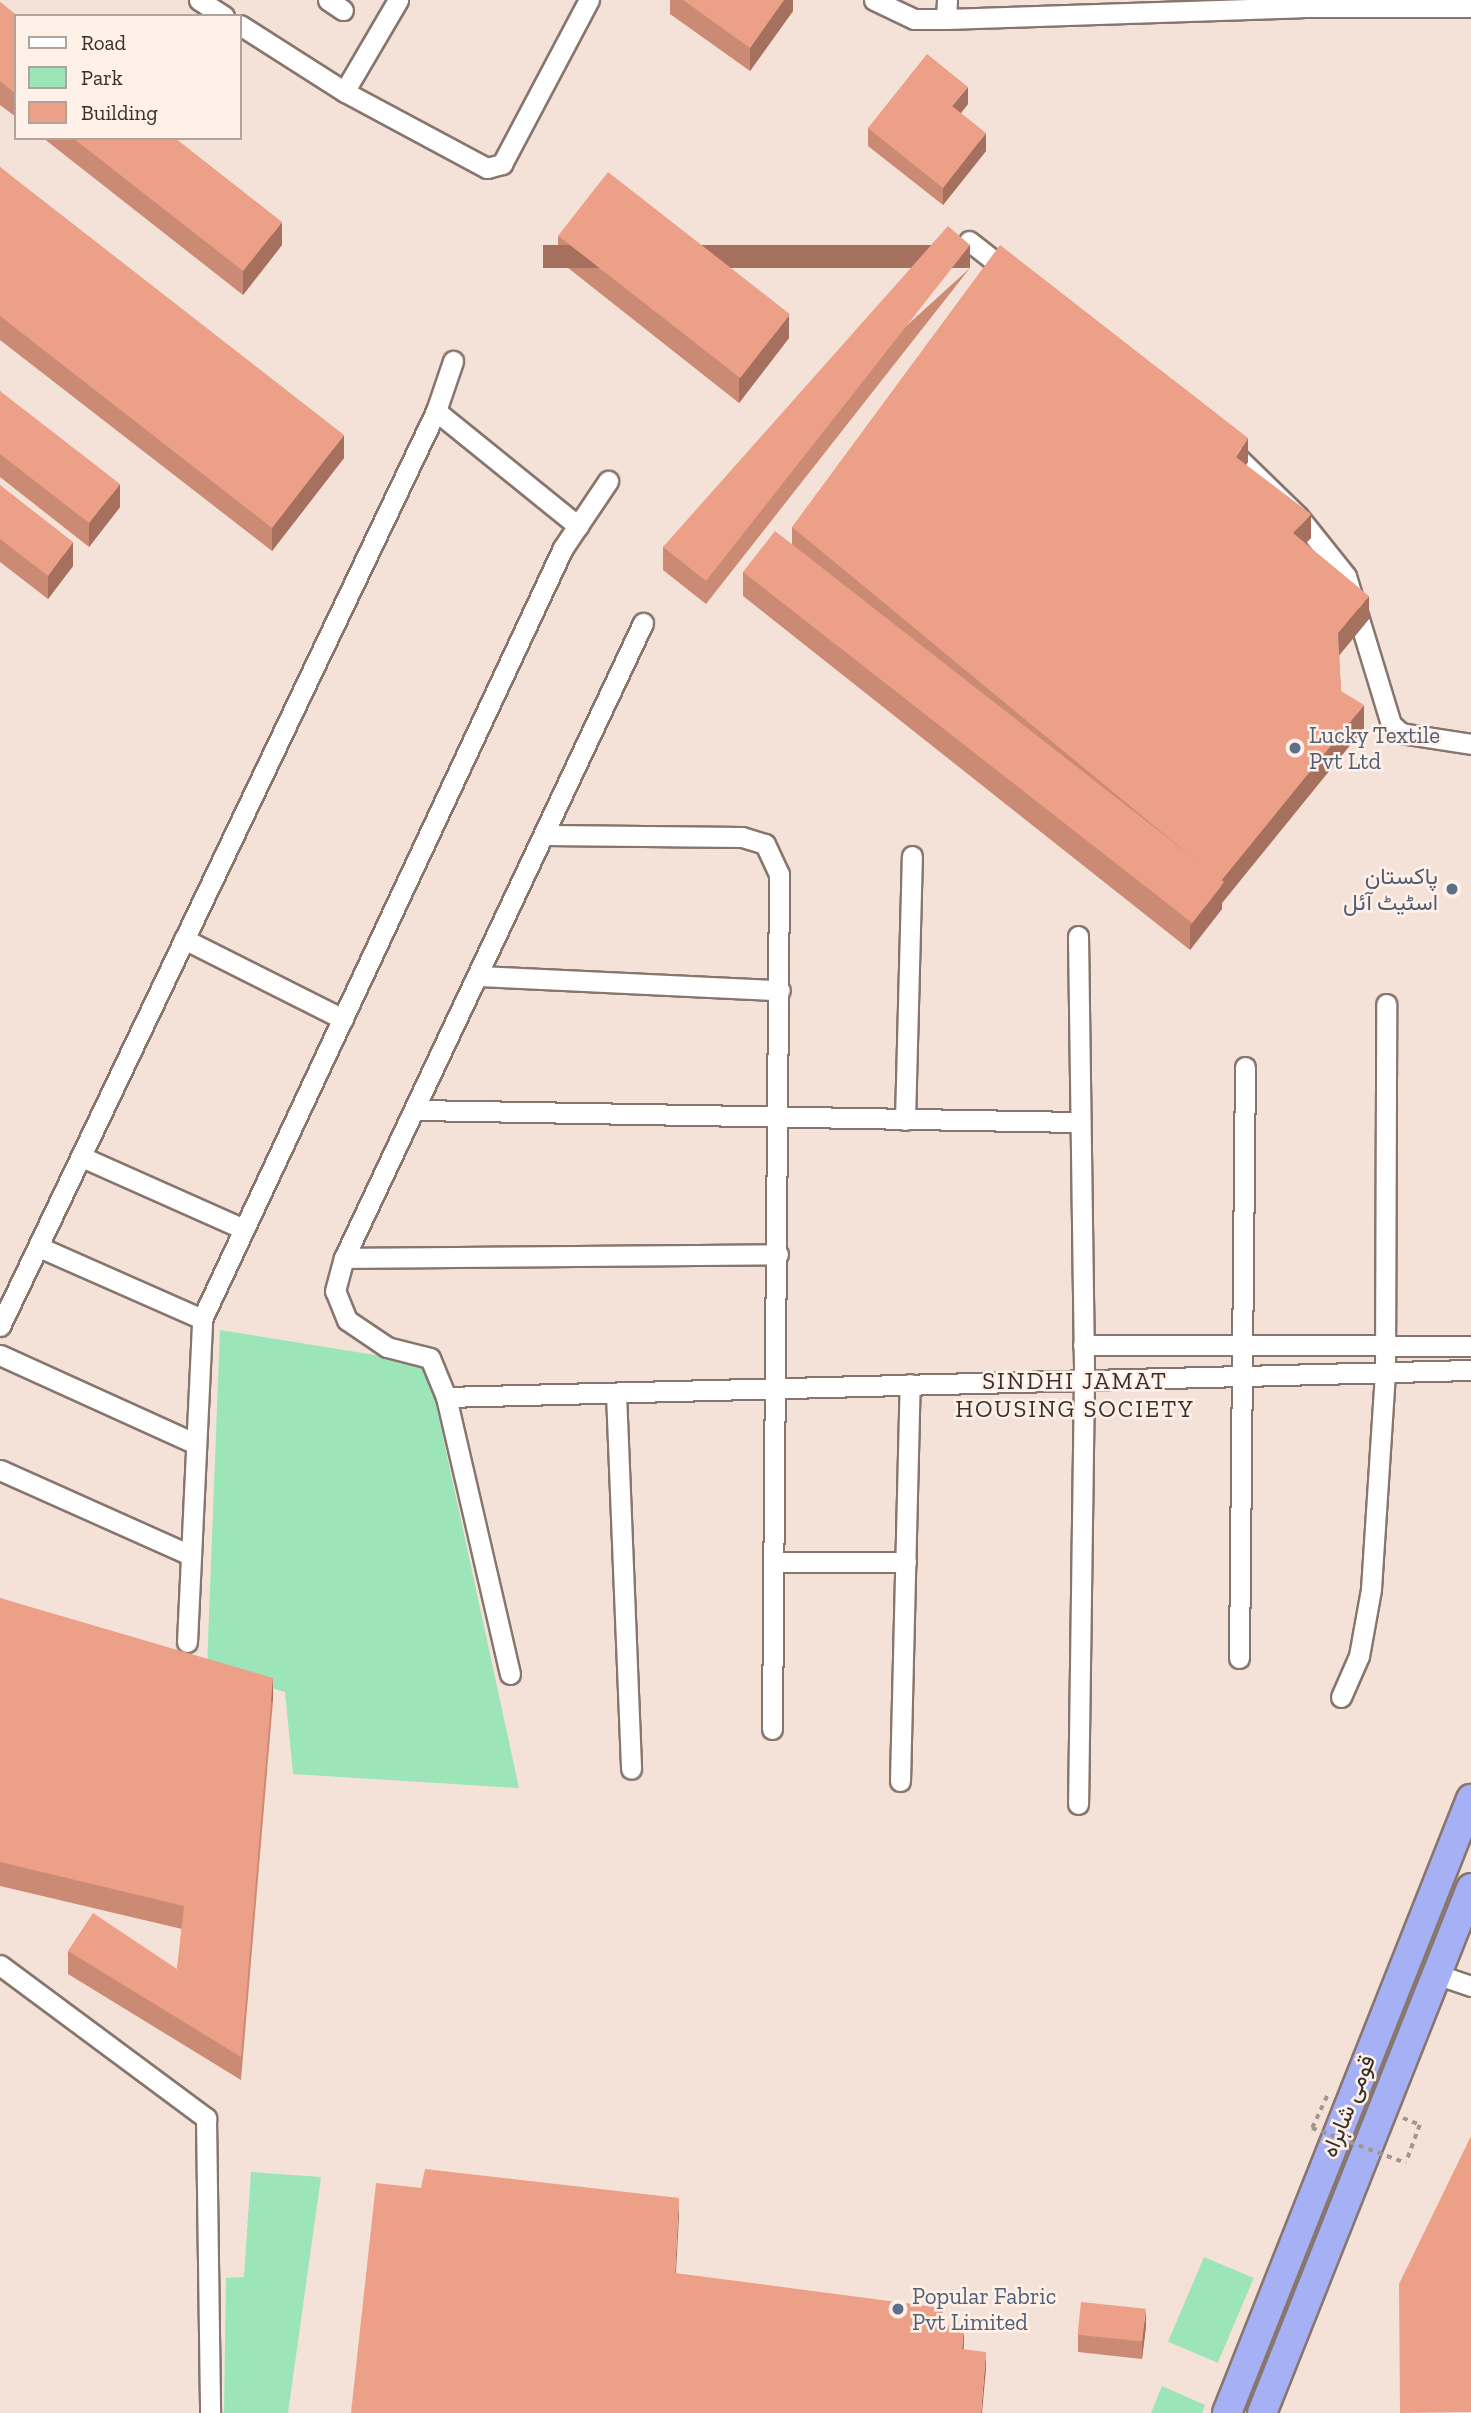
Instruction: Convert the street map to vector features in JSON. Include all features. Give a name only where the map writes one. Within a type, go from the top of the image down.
[{"type":"highway","name":"قومی شاہراہ","points":[[1227,2413],[1471,1799]]},
{"type":"highway","name":"قومی شاہراہ","points":[[1262,2413],[1471,1888]]},
{"type":"street","points":[[199,0],[221,14]]},
{"type":"street","points":[[347,87],[398,0]]},
{"type":"street","points":[[242,26],[345,92],[487,168],[502,164],[589,0]]},
{"type":"street","points":[[874,0],[914,19],[946,10],[1330,6],[1471,8]]},
{"type":"street","points":[[969,242],[1023,284]]},
{"type":"street","points":[[0,1326],[436,411],[453,361]]},
{"type":"street","points":[[436,411],[578,526]]},
{"type":"street","points":[[1206,430],[1249,464],[1346,576],[1391,724],[1401,733],[1471,744]]},
{"type":"street","points":[[187,1642],[194,1443],[202,1319],[557,560],[608,481]]},
{"type":"street","points":[[510,1674],[446,1397],[430,1358],[387,1347],[347,1320],[335,1291],[344,1258],[417,1110],[643,624]]},
{"type":"street","points":[[546,835],[742,837],[765,844],[779,874],[780,1118],[772,1729]]},
{"type":"street","points":[[905,1120],[912,856]]},
{"type":"street","points":[[1078,936],[1084,1380],[1078,1804]]},
{"type":"street","points":[[184,939],[343,1018]]},
{"type":"street","points":[[478,976],[780,990]]},
{"type":"street","points":[[1341,1697],[1359,1656],[1371,1589],[1385,1372],[1386,1004]]},
{"type":"street","points":[[1239,1658],[1245,1067]]},
{"type":"street","points":[[417,1110],[1080,1122]]},
{"type":"street","points":[[82,1157],[244,1229]]},
{"type":"street","points":[[39,1247],[202,1319]]},
{"type":"street","points":[[344,1258],[778,1254]]},
{"type":"street","points":[[1083,1345],[1471,1346]]},
{"type":"street","points":[[0,1354],[194,1443]]},
{"type":"street","points":[[446,1397],[1471,1370]]},
{"type":"street","points":[[900,1781],[910,1384]]},
{"type":"street","points":[[616,1392],[631,1769]]},
{"type":"street","points":[[0,1470],[190,1556]]},
{"type":"street","points":[[774,1562],[906,1563]]},
{"type":"street","points":[[0,1965],[206,2118],[210,2413]]},
{"type":"street","points":[[1436,1973],[1471,1986]]},
{"type":"path","points":[[1326,2091],[1312,2128],[1406,2163],[1420,2124]]},
{"type":"green space","points":[[220,1330],[418,1362],[430,1377],[519,1788],[293,1774],[285,1692],[207,1668]]},
{"type":"green space","points":[[251,2172],[321,2177],[288,2413],[224,2413],[226,2278],[244,2277]]},
{"type":"green space","points":[[1204,2257],[1254,2278],[1218,2363],[1168,2342]]},
{"type":"green space","points":[[1162,2386],[1205,2405],[1202,2413],[1151,2413]]},
{"type":"building","points":[[683,0],[784,0],[750,48]]},
{"type":"building","points":[[0,2],[15,14],[14,92],[0,81]]},
{"type":"building","points":[[927,54],[968,87],[952,106],[986,133],[943,188],[868,128]]},
{"type":"building","points":[[76,140],[178,140],[282,222],[243,271]]},
{"type":"building","points":[[0,167],[344,435],[272,528],[0,316]]},
{"type":"building","points":[[608,172],[790,314],[740,378],[558,236]]},
{"type":"building","points":[[948,226],[970,245],[706,581],[663,547]]},
{"type":"building","points":[[1000,245],[1248,438],[1236,457],[1311,514],[1293,533],[1369,596],[1338,633],[1341,691],[1364,705],[1221,881],[792,527]]},
{"type":"building","points":[[0,391],[120,484],[89,523],[0,454]]},
{"type":"building","points":[[0,485],[73,542],[48,576],[0,539]]},
{"type":"building","points":[[775,531],[1224,882],[1192,923],[743,572]]},
{"type":"building","points":[[0,1598],[273,1678],[241,2057],[68,1951],[93,1913],[177,1969],[184,1906],[0,1862]]},
{"type":"building","points":[[1471,2136],[1471,2412],[1400,2413],[1399,2284]]},
{"type":"building","points":[[425,2169],[679,2198],[675,2273],[943,2308],[943,2325],[964,2327],[962,2349],[986,2352],[981,2413],[351,2413],[376,2183],[421,2188]]},
{"type":"building","points":[[1081,2302],[1146,2309],[1142,2342],[1078,2335]]},
{"type":"place","name":"Lucky Textile Pvt Ltd","points":[[1295,748]]},
{"type":"place","name":"پاکستان اسٹیٹ آئل","points":[[1452,889]]},
{"type":"place","name":"Popular Fabric Pvt Limited","points":[[898,2309]]},
{"type":"district","name":"SINDHI JAMAT HOUSING SOCIETY","points":[[1075,1395]]}]
